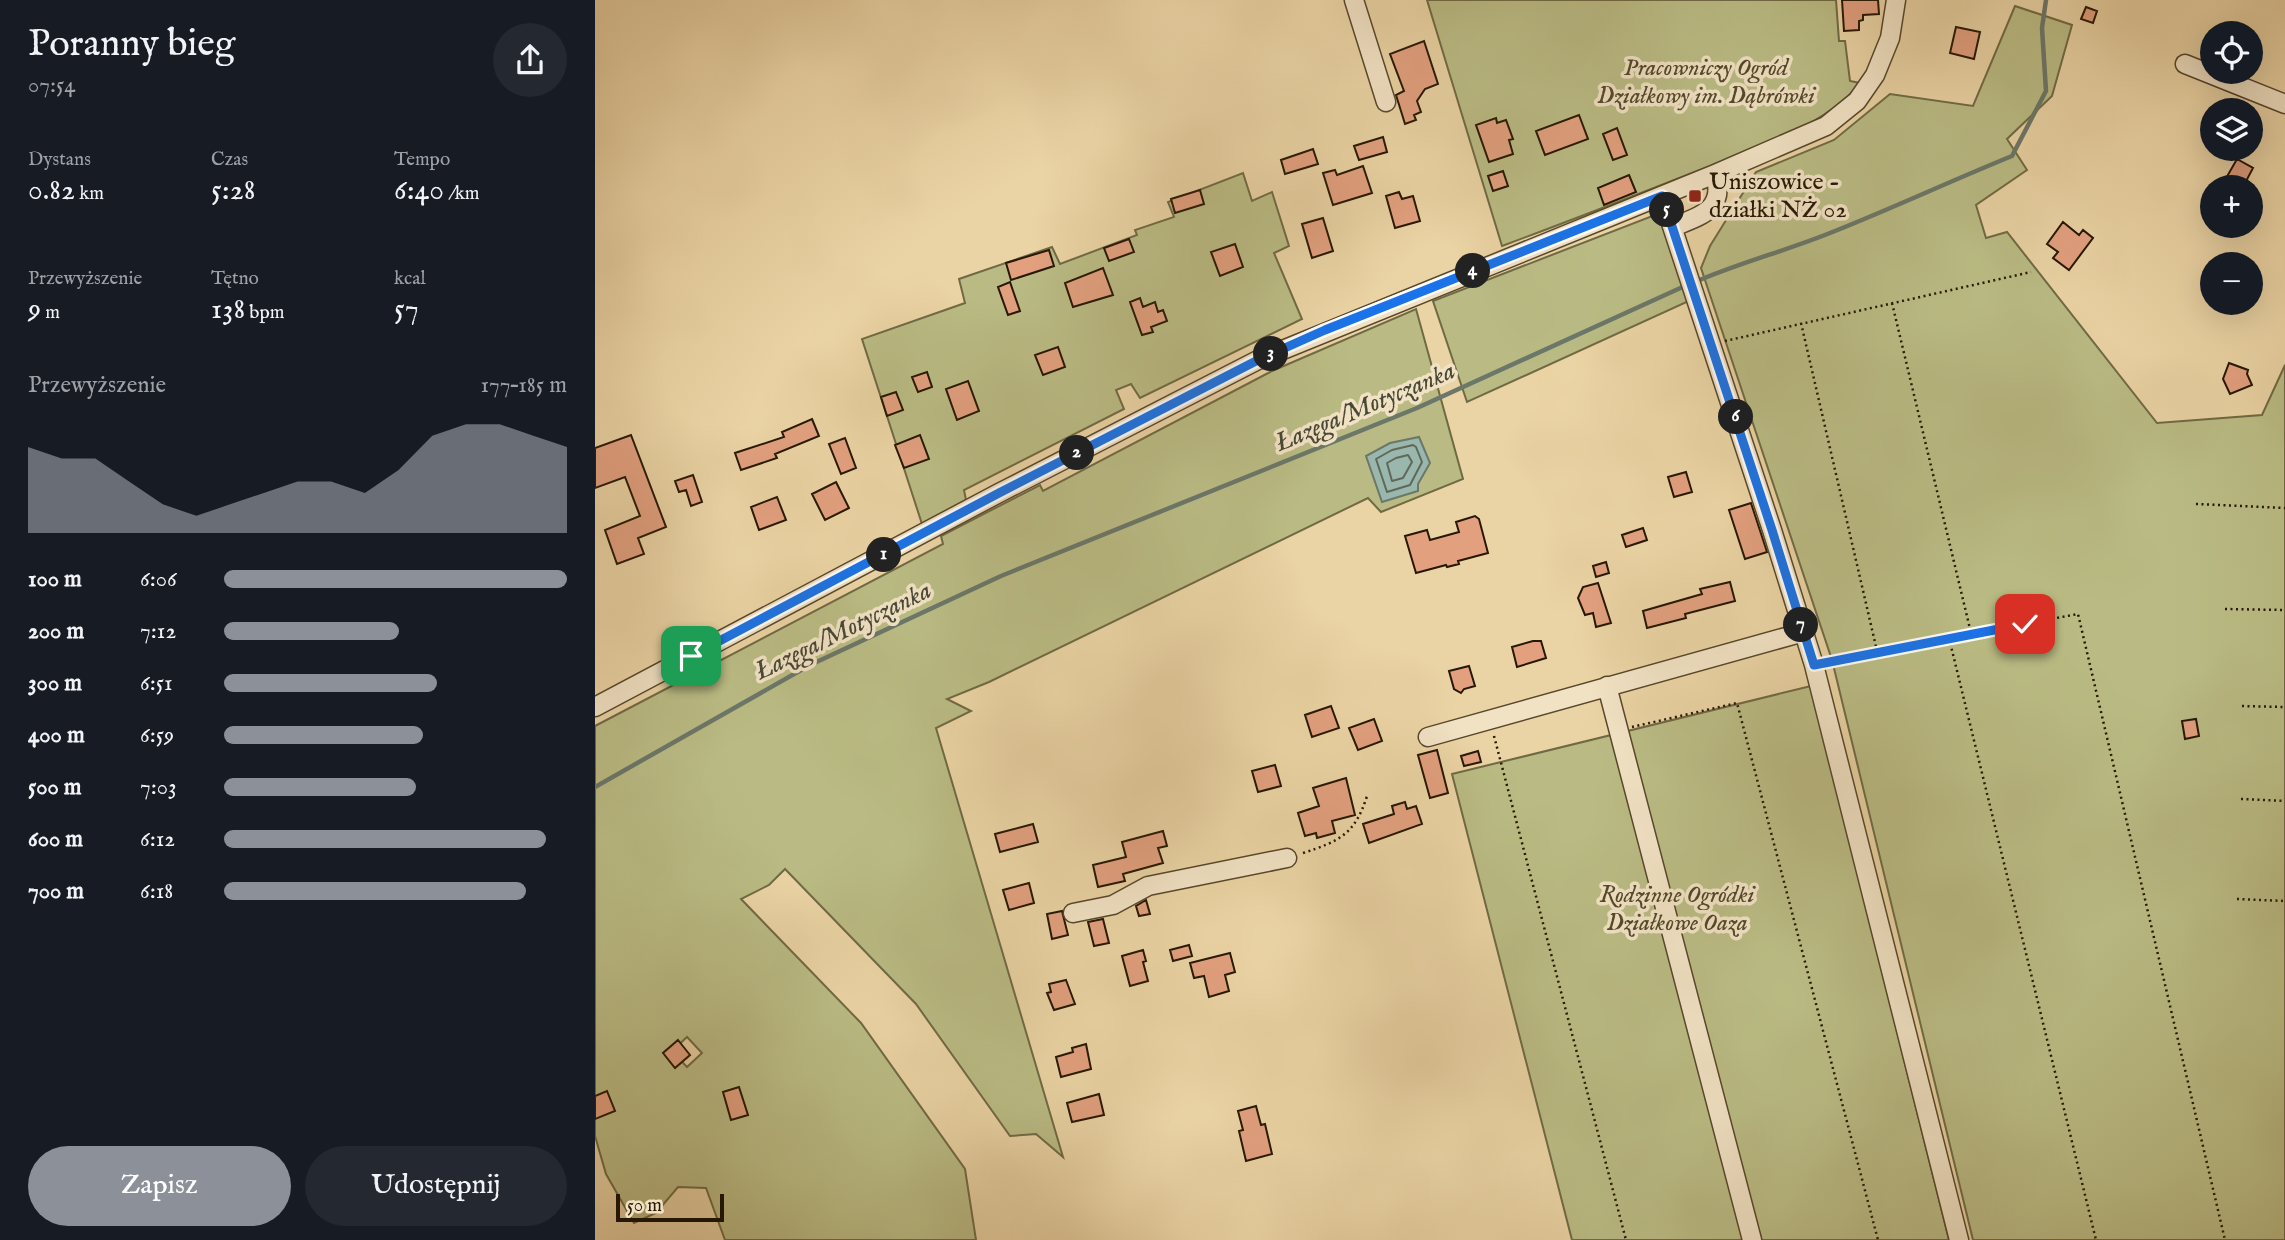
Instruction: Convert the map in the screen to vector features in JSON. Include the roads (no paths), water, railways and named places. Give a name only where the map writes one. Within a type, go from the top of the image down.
[{"type":"street","points":[[1354,0],[1386,102]]},
{"type":"street","points":[[595,707],[999,493],[1258,360],[1325,330],[1662,196],[1816,131],[1848,110],[1869,86],[1882,61],[1893,27],[1896,0]]},
{"type":"street","points":[[2185,64],[2285,104]]},
{"type":"street","points":[[1673,227],[1701,216],[1713,206],[1718,186],[1715,174]]},
{"type":"street","points":[[1662,196],[1814,665],[1959,1240]]},
{"type":"street","points":[[1428,737],[1804,632]]},
{"type":"street","points":[[1607,686],[1752,1240]]},
{"type":"street","points":[[1073,913],[1113,905],[1148,886],[1287,858]]},
{"type":"water","points":[[1419,437],[1430,463],[1418,484],[1418,491],[1382,502],[1366,456],[1390,443]]},
{"type":"waterway","name":"Łazęga/Motyczanka","points":[[1695,282],[1835,231],[2012,156],[2046,91],[2042,28],[2046,0]]},
{"type":"waterway","name":"Łazęga/Motyczanka","points":[[595,787],[810,665],[1001,576],[1417,408],[1687,285]]},
{"type":"place","name":"Uniszowice - działki NŻ 02","points":[[1695,196]]},
{"type":"park label","name":"Pracowniczy Ogród Działkowy im. Dąbrówki","points":[[1706,82]]},
{"type":"park label","name":"Rodzinne Ogródki Działkowe Oaza","points":[[1677,909]]}]
